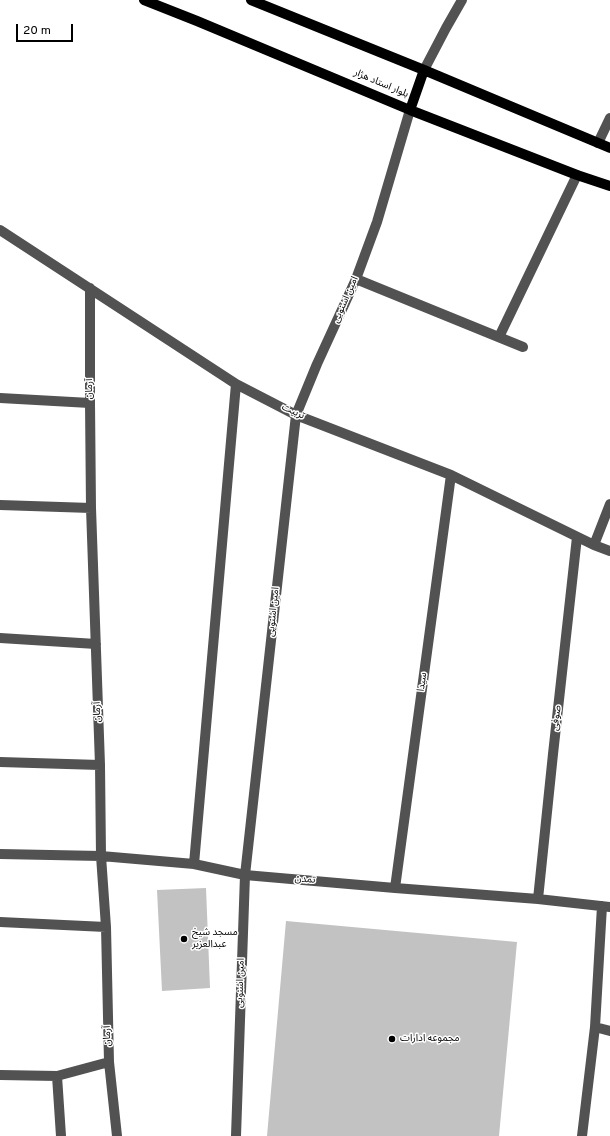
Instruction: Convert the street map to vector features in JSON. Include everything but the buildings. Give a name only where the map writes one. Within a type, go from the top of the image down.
[{"type":"main road","name":"بلوار استاد هژار","points":[[144,0],[198,21],[410,110],[577,175],[610,186]]},
{"type":"main road","points":[[251,0],[424,70],[610,148]]},
{"type":"main road","points":[[410,110],[424,70]]},
{"type":"street","points":[[424,70],[462,0]]},
{"type":"street","name":"امین اشنویی","points":[[236,1136],[245,874],[296,415],[317,364],[356,279],[377,222],[410,110]]},
{"type":"street","points":[[598,143],[610,118]]},
{"type":"street","points":[[499,337],[577,175]]},
{"type":"street","name":"تربیت","points":[[0,230],[236,384],[296,415],[451,475],[577,537],[610,551]]},
{"type":"street","points":[[356,279],[524,347]]},
{"type":"street","name":"آرمان","points":[[90,288],[91,508],[100,765],[101,856],[106,927],[109,1062],[117,1136]]},
{"type":"street","points":[[194,864],[236,384]]},
{"type":"street","points":[[0,398],[90,403]]},
{"type":"street","name":"سیدا","points":[[395,888],[451,475]]},
{"type":"street","points":[[0,504],[91,508]]},
{"type":"street","points":[[594,545],[610,504]]},
{"type":"street","name":"صوفی","points":[[538,899],[577,537]]},
{"type":"street","points":[[0,638],[96,644]]},
{"type":"street","points":[[0,762],[100,765]]},
{"type":"street","name":"تمدن","points":[[0,854],[101,856],[194,864],[245,874],[538,899],[606,907]]},
{"type":"street","points":[[582,1136],[595,1027],[606,907]]},
{"type":"street","points":[[0,922],[106,927]]},
{"type":"street","points":[[595,1027],[610,1031]]},
{"type":"street","points":[[0,1075],[58,1076],[109,1062]]},
{"type":"street","points":[[58,1076],[61,1136]]},
{"type":"place","name":"مسجد شیخ عبدالعزیر","points":[[184,939]]},
{"type":"place","name":"مجموعه ادارات","points":[[392,1039]]}]
